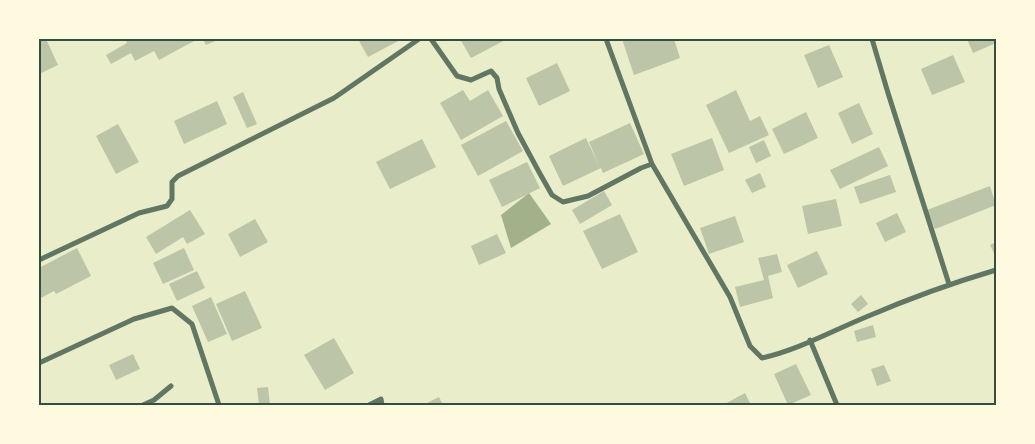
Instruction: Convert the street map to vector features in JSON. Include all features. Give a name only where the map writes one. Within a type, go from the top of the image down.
[{"type":"street","points":[[39,260],[139,214],[167,206],[172,199],[172,182],[178,176],[334,98],[420,39]]},
{"type":"street","points":[[431,39],[458,76],[470,80],[491,71],[497,78],[499,89],[518,133],[552,195],[564,202],[588,196],[652,164]]},
{"type":"street","points":[[606,39],[652,164],[730,297],[750,346],[762,358],[780,354],[867,316],[949,284],[996,270]]},
{"type":"street","points":[[872,39],[949,284]]},
{"type":"street","points":[[39,363],[134,319],[172,308],[192,324],[219,405]]},
{"type":"street","points":[[810,340],[837,405]]},
{"type":"street","points":[[143,405],[154,400],[171,386]]},
{"type":"street","points":[[369,405],[381,399],[382,405]]},
{"type":"shaded area","points":[[529,193],[551,224],[511,248],[501,215]]},
{"type":"building","points":[[39,39],[46,39],[58,65],[39,74]]},
{"type":"building","points":[[125,39],[193,39],[194,41],[159,60],[154,51],[135,61],[131,53],[111,64],[106,55],[127,43]]},
{"type":"building","points":[[203,39],[220,39],[206,45]]},
{"type":"building","points":[[358,39],[402,39],[368,57]]},
{"type":"building","points":[[460,39],[507,39],[471,58]]},
{"type":"building","points":[[622,39],[674,39],[680,58],[634,75]]},
{"type":"building","points":[[967,39],[995,39],[996,43],[973,53]]},
{"type":"building","points":[[829,45],[843,77],[818,88],[804,55]]},
{"type":"building","points":[[953,55],[965,82],[932,95],[921,69]]},
{"type":"building","points":[[557,63],[570,91],[539,106],[526,78]]},
{"type":"building","points":[[463,90],[470,101],[488,90],[503,116],[461,140],[440,103]]},
{"type":"building","points":[[736,90],[750,121],[760,116],[769,135],[729,153],[706,105]]},
{"type":"building","points":[[243,92],[257,124],[247,128],[233,97]]},
{"type":"building","points":[[217,101],[227,124],[184,144],[174,121]]},
{"type":"building","points":[[859,103],[873,134],[852,144],[838,113]]},
{"type":"building","points":[[806,112],[818,138],[784,154],[772,129]]},
{"type":"building","points":[[506,121],[523,151],[478,176],[461,145]]},
{"type":"building","points":[[630,123],[644,154],[603,173],[601,168],[563,186],[549,156],[586,138],[599,166],[589,142]]},
{"type":"building","points":[[118,124],[139,162],[116,174],[96,136]]},
{"type":"building","points":[[712,138],[724,170],[684,186],[671,154]]},
{"type":"building","points":[[422,139],[436,167],[390,189],[376,162]]},
{"type":"building","points":[[764,140],[771,156],[756,163],[749,147]]},
{"type":"building","points":[[879,147],[888,166],[840,189],[830,170]]},
{"type":"building","points":[[527,162],[540,188],[502,207],[489,180]]},
{"type":"building","points":[[760,173],[766,187],[752,193],[745,180]]},
{"type":"building","points":[[890,175],[896,192],[860,204],[854,187]]},
{"type":"building","points":[[990,186],[996,205],[935,229],[927,210]]},
{"type":"building","points":[[604,191],[612,205],[580,224],[572,210]]},
{"type":"building","points":[[836,199],[842,226],[808,234],[802,206]]},
{"type":"building","points":[[190,210],[205,234],[187,244],[183,237],[156,254],[146,237]]},
{"type":"building","points":[[897,213],[906,232],[885,242],[876,223]]},
{"type":"building","points":[[620,214],[638,252],[602,269],[583,231]]},
{"type":"building","points":[[735,216],[744,242],[709,254],[700,228]]},
{"type":"building","points":[[255,219],[268,242],[240,257],[228,234]]},
{"type":"building","points":[[497,234],[506,253],[479,265],[471,246]]},
{"type":"building","points":[[996,242],[996,257],[990,245]]},
{"type":"building","points":[[77,248],[91,276],[56,294],[54,291],[39,299],[39,268]]},
{"type":"building","points":[[184,248],[194,270],[163,284],[153,263]]},
{"type":"building","points":[[817,251],[828,274],[798,288],[787,265]]},
{"type":"building","points":[[777,254],[782,272],[768,276],[773,298],[740,307],[735,287],[764,280],[758,258]]},
{"type":"building","points":[[197,271],[205,288],[177,301],[169,284]]},
{"type":"building","points":[[245,291],[262,328],[232,341],[216,304]]},
{"type":"building","points":[[861,295],[868,304],[858,312],[851,304]]},
{"type":"building","points":[[211,297],[227,334],[208,342],[192,306]]},
{"type":"building","points":[[873,325],[876,337],[857,342],[854,331]]},
{"type":"building","points":[[334,338],[354,373],[325,390],[304,355]]},
{"type":"building","points":[[133,354],[140,369],[116,380],[109,365]]},
{"type":"building","points":[[796,364],[811,395],[788,405],[774,374]]},
{"type":"building","points":[[884,365],[891,381],[877,386],[871,369]]},
{"type":"building","points":[[268,387],[270,405],[259,405],[257,388]]},
{"type":"building","points":[[745,393],[751,405],[723,405]]},
{"type":"building","points":[[439,397],[443,405],[423,405]]}]
